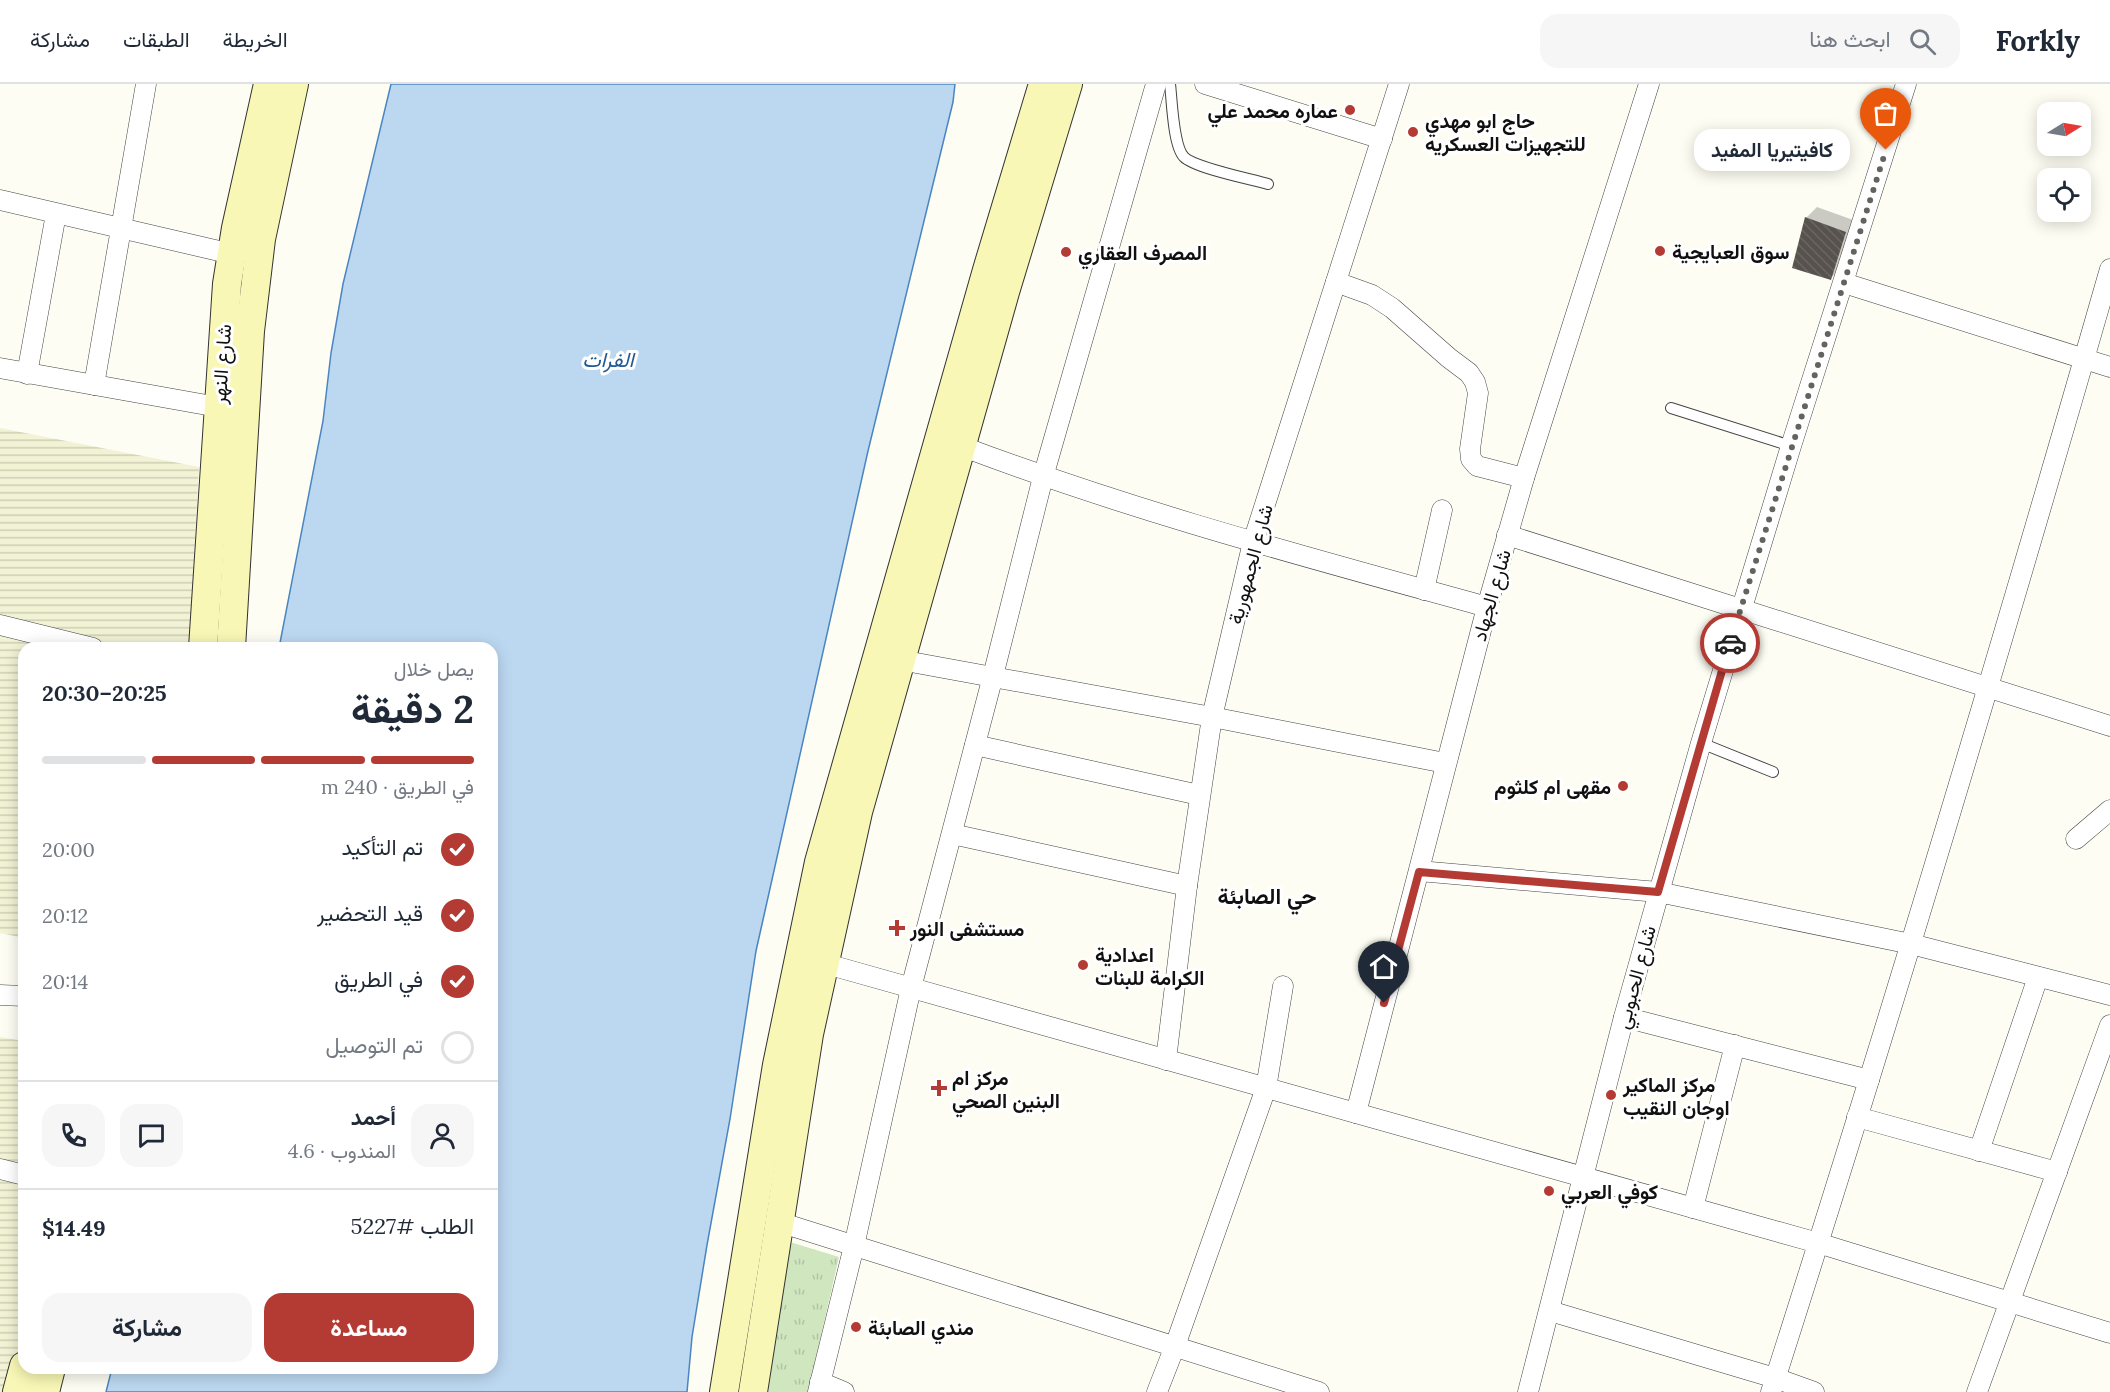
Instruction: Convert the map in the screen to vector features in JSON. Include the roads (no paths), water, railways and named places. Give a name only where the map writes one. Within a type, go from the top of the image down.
[{"type":"main road","name":"شارع النهر","points":[[231,642],[250,331],[261,239],[268,84]]},
{"type":"main road","name":"شارع النهر","points":[[203,642],[224,315],[232,254],[294,84]]},
{"type":"main road","points":[[753,1392],[797,1104],[824,963],[858,812],[900,660],[922,543],[987,270],[1043,84]]},
{"type":"main road","points":[[724,1392],[764,1140],[819,862],[922,543],[961,446],[1068,84]]},
{"type":"main road","points":[[17,1392],[22,1374]]},
{"type":"main road","points":[[45,1392],[50,1374]]},
{"type":"street","points":[[94,385],[146,84]]},
{"type":"street","points":[[844,1392],[819,1387],[854,1246],[911,988],[1043,477],[1156,84]]},
{"type":"street","points":[[1204,84],[1382,139]]},
{"type":"street","name":"شارع الجمهورية","points":[[1166,1060],[1186,886],[1212,717],[1253,542],[1399,84]]},
{"type":"street","name":"شارع الجهاد","points":[[1356,1113],[1445,763],[1507,535],[1649,84]]},
{"type":"street","name":"شارع الحبوبي","points":[[1528,1392],[1624,1017],[1701,743],[1791,446],[1906,84]]},
{"type":"street","points":[[0,200],[232,254]]},
{"type":"street","points":[[27,374],[56,214]]},
{"type":"street","points":[[1773,1385],[1911,944],[2110,269]]},
{"type":"street","points":[[1336,282],[1372,295],[1392,308],[1469,373],[1478,393],[1470,449],[1471,459],[1477,466],[1524,478]]},
{"type":"street","points":[[1844,283],[2110,367]]},
{"type":"street","points":[[0,368],[218,407]]},
{"type":"street","points":[[961,446],[1043,477],[1253,542],[1487,607]]},
{"type":"street","points":[[1424,590],[1442,510]]},
{"type":"street","points":[[1507,535],[2110,726]]},
{"type":"street","points":[[0,625],[69,642]]},
{"type":"street","points":[[900,660],[1212,717],[1445,763]]},
{"type":"street","points":[[975,745],[1199,795]]},
{"type":"street","points":[[2076,839],[2110,810]]},
{"type":"street","points":[[951,834],[1186,886]]},
{"type":"street","points":[[1419,872],[1658,892],[1911,944],[2110,995]]},
{"type":"street","points":[[824,963],[1818,1243],[2110,1333]]},
{"type":"street","points":[[1979,1151],[2038,976]]},
{"type":"street","points":[[1157,1392],[1266,1088],[1283,986]]},
{"type":"street","points":[[0,995],[18,996]]},
{"type":"street","points":[[1624,1017],[1869,1080]]},
{"type":"street","points":[[1977,1392],[2110,1025]]},
{"type":"street","points":[[1693,1208],[1735,1045]]},
{"type":"street","points":[[1857,1118],[2057,1172]]},
{"type":"street","points":[[0,1169],[18,1174]]},
{"type":"street","points":[[779,1222],[1319,1392]]},
{"type":"street","points":[[1550,1311],[1773,1385],[1814,1392]]},
{"type":"lane","points":[[1170,84],[1178,145],[1183,156],[1203,165],[1268,184]]},
{"type":"lane","points":[[1671,408],[1791,446]]},
{"type":"lane","points":[[1701,743],[1773,772]]},
{"type":"water","name":"الفرات","points":[[391,84],[955,84],[953,102],[868,451],[756,951],[730,1119],[692,1337],[687,1392],[106,1392],[110,1374],[498,1374],[498,642],[280,642],[323,421],[331,353],[343,284]]},
{"type":"place","name":"عماره محمد علي","points":[[1350,110]]},
{"type":"place","name":"حاج ابو مهدي للتجهيزات العسكريه","points":[[1413,132]]},
{"type":"place","name":"كافيتيريا المفيد","points":[[1886,150]]},
{"type":"place","name":"سوق العبايجية","points":[[1660,251]]},
{"type":"place","name":"المصرف العقاري","points":[[1066,252]]},
{"type":"place","name":"مقهى ام كلثوم","points":[[1623,786]]},
{"type":"place","name":"مستشفى النور","points":[[897,928]]},
{"type":"place","name":"اعدادية الكرامة للبنات","points":[[1083,965]]},
{"type":"place","name":"مركز ام البنين الصحي","points":[[939,1088]]},
{"type":"place","name":"مركز الماكير اوجان النقيب","points":[[1611,1095]]},
{"type":"place","name":"كوفي العربي","points":[[1549,1191]]},
{"type":"place","name":"مندي الصابئة","points":[[856,1327]]},
{"type":"district","name":"حي الصابئة","points":[[1267,896]]}]
